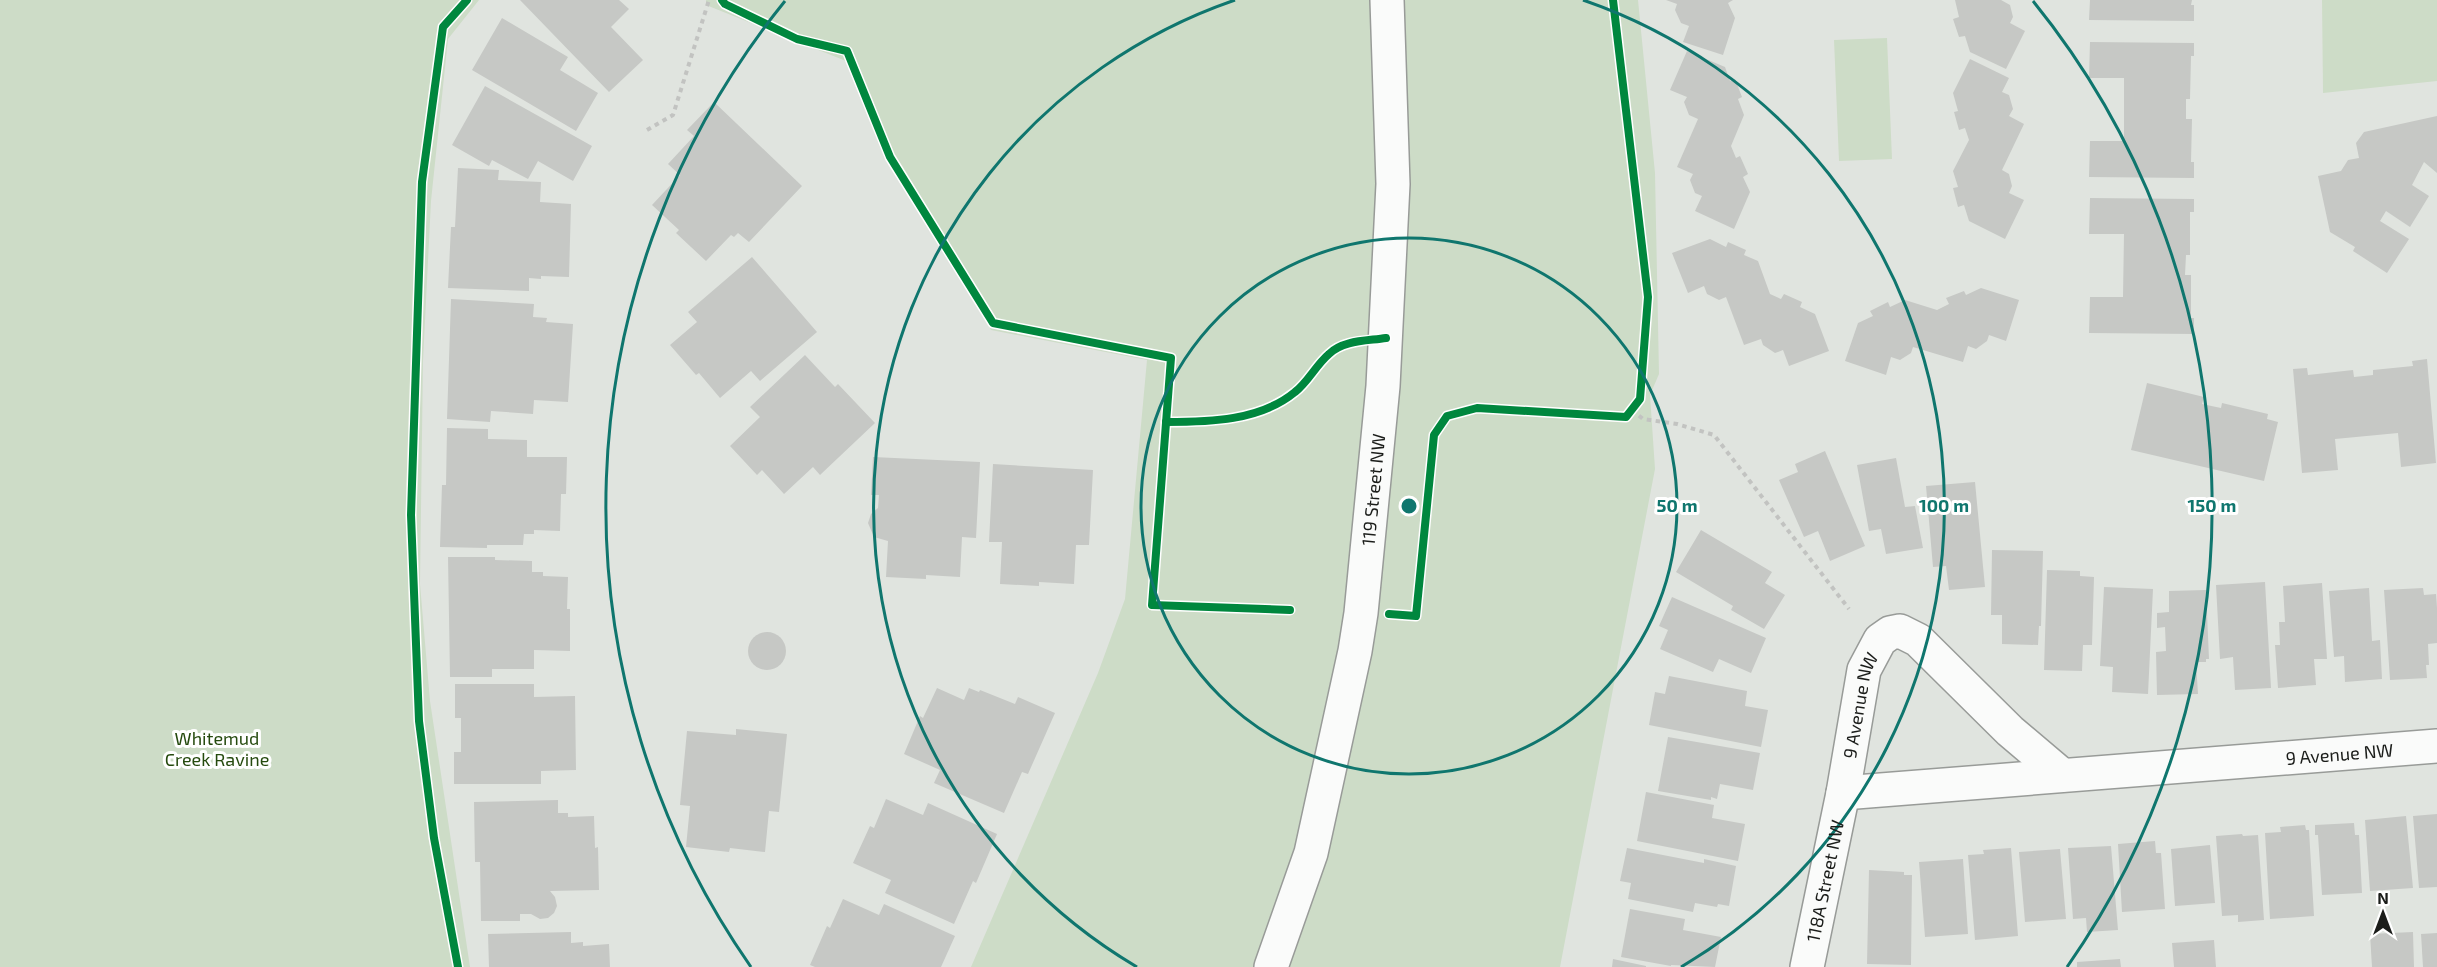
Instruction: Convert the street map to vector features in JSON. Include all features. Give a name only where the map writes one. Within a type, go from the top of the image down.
[{"type":"street","name":"119 Street NW","points":[[1271,967],[1311,853],[1355,651],[1361,613],[1383,386],[1393,184],[1387,0]]},
{"type":"street","name":"9 Avenue NW","points":[[2062,775],[2010,731],[1918,640],[1900,631],[1890,633],[1880,640],[1864,670],[1843,793],[2437,746]]},
{"type":"street","name":"118A Street NW","points":[[1807,967],[1843,793]]},
{"type":"path","points":[[647,130],[673,115],[710,0]]},
{"type":"path","points":[[1626,417],[1634,407],[1643,419],[1677,424],[1714,435],[1849,609]]},
{"type":"green space","name":"Whitemud Creek Ravine","points":[[0,0],[479,0],[448,39],[431,201],[423,361],[420,584],[430,701],[470,967],[0,967]]},
{"type":"green space","points":[[706,0],[1638,0],[1655,173],[1659,374],[1650,395],[1655,469],[1560,967],[971,967],[1098,673],[1125,599],[1147,360],[991,330],[881,149],[846,61],[706,5]]},
{"type":"green space","points":[[2322,0],[2437,0],[2437,81],[2323,93]]},
{"type":"green space","points":[[1887,38],[1892,159],[1839,161],[1834,40]]},
{"type":"building","points":[[520,0],[619,0],[629,9],[611,27],[643,60],[609,92]]},
{"type":"building","points":[[1666,0],[1733,0],[1728,3],[1735,18],[1723,55],[1683,42],[1689,26],[1681,23],[1675,10],[1677,4]]},
{"type":"building","points":[[1955,0],[2001,0],[2010,5],[2013,17],[2010,23],[2025,31],[2006,69],[1970,52],[1965,36],[1959,37],[1953,19],[1959,17]]},
{"type":"building","points":[[2090,0],[2192,0],[2194,21],[2089,20]]},
{"type":"building","points":[[502,18],[568,57],[560,70],[598,93],[576,131],[472,70]]},
{"type":"building","points":[[2090,42],[2194,43],[2194,56],[2191,56],[2190,99],[2186,99],[2186,119],[2192,119],[2191,162],[2194,162],[2194,178],[2089,177],[2090,141],[2124,141],[2124,78],[2089,78]]},
{"type":"building","points":[[1687,51],[1725,67],[1730,81],[1735,79],[1742,97],[1738,99],[1744,115],[1731,146],[1736,158],[1740,156],[1748,174],[1743,177],[1750,192],[1734,229],[1695,211],[1702,196],[1695,193],[1690,180],[1693,174],[1677,167],[1698,119],[1689,115],[1684,102],[1687,97],[1670,90]]},
{"type":"building","points":[[1970,59],[2009,78],[2002,92],[2009,95],[2013,109],[2009,116],[2024,124],[2002,170],[2009,174],[2012,186],[2009,193],[2024,200],[2005,239],[1969,221],[1964,205],[1958,207],[1953,188],[1958,187],[1953,171],[1969,140],[1965,128],[1959,130],[1954,112],[1958,111],[1953,93]]},
{"type":"building","points":[[485,86],[592,146],[573,181],[538,161],[528,179],[492,160],[489,166],[452,145]]},
{"type":"building","points":[[714,102],[802,186],[749,242],[738,233],[734,237],[731,235],[706,261],[676,233],[679,230],[652,205],[680,175],[668,164],[694,136],[687,130]]},
{"type":"building","points":[[2437,116],[2437,173],[2424,162],[2412,185],[2429,196],[2410,227],[2386,211],[2380,221],[2409,239],[2387,273],[2353,251],[2355,247],[2330,232],[2318,176],[2341,171],[2348,160],[2359,158],[2356,143],[2364,132]]},
{"type":"building","points":[[458,168],[499,170],[498,180],[541,182],[540,202],[571,204],[569,277],[529,278],[529,291],[448,288],[451,227],[455,227]]},
{"type":"building","points":[[2090,198],[2194,199],[2194,212],[2190,212],[2190,255],[2186,255],[2185,275],[2191,275],[2191,318],[2194,318],[2194,334],[2089,333],[2090,297],[2123,297],[2124,234],[2089,234]]},
{"type":"building","points":[[1710,239],[1726,247],[1728,242],[1746,250],[1744,255],[1758,261],[1770,294],[1781,299],[1784,294],[1802,302],[1800,307],[1815,314],[1829,351],[1789,366],[1783,350],[1775,353],[1763,345],[1761,339],[1744,345],[1726,297],[1719,300],[1707,294],[1704,286],[1688,293],[1672,253]]},
{"type":"building","points":[[752,257],[817,332],[760,381],[751,371],[720,398],[699,373],[696,375],[670,345],[697,322],[688,312]]},
{"type":"building","points":[[1981,288],[2019,300],[2006,341],[1989,335],[1987,341],[1976,349],[1968,346],[1963,362],[1913,347],[1911,353],[1900,360],[1891,357],[1886,375],[1845,361],[1858,323],[1873,316],[1870,311],[1888,302],[1890,307],[1905,300],[1937,310],[1949,304],[1946,298],[1964,291],[1966,295]]},
{"type":"building","points":[[451,299],[534,304],[533,317],[547,318],[546,322],[573,324],[568,402],[534,400],[533,414],[491,411],[490,422],[447,419]]},
{"type":"building","points":[[805,355],[835,387],[838,384],[875,423],[820,475],[813,467],[784,494],[762,470],[757,475],[730,446],[760,417],[750,407]]},
{"type":"building","points":[[2427,359],[2436,463],[2401,467],[2398,433],[2335,439],[2338,470],[2302,473],[2293,369],[2307,368],[2308,375],[2353,370],[2354,377],[2373,375],[2373,370],[2413,366],[2412,361]]},
{"type":"building","points":[[2147,383],[2204,397],[2202,404],[2221,408],[2222,403],[2268,414],[2267,419],[2278,422],[2264,481],[2131,450]]},
{"type":"building","points":[[447,428],[488,429],[488,439],[527,440],[527,457],[567,457],[566,494],[561,494],[560,531],[534,530],[534,534],[524,534],[523,545],[487,545],[487,548],[440,547],[442,485],[446,485]]},
{"type":"building","points":[[1825,451],[1865,546],[1830,561],[1818,531],[1804,537],[1779,480],[1798,472],[1795,464]]},
{"type":"building","points":[[873,457],[980,462],[976,538],[962,537],[960,577],[926,575],[926,579],[886,577],[888,541],[874,537],[868,523],[871,514],[878,508],[879,495],[871,495]]},
{"type":"building","points":[[1896,458],[1905,507],[1915,506],[1923,548],[1886,554],[1881,529],[1869,531],[1857,465]]},
{"type":"building","points":[[993,464],[1093,470],[1089,545],[1076,545],[1074,584],[1039,582],[1039,586],[1000,584],[1002,542],[989,542]]},
{"type":"building","points":[[1975,482],[1985,587],[1949,590],[1946,566],[1933,567],[1926,486]]},
{"type":"building","points":[[1701,530],[1772,572],[1765,583],[1785,595],[1764,629],[1731,610],[1733,606],[1676,572]]},
{"type":"building","points":[[1992,550],[2043,551],[2041,626],[2039,626],[2038,645],[2002,644],[2002,615],[1991,615]]},
{"type":"building","points":[[448,557],[495,557],[495,560],[532,561],[532,572],[543,572],[543,576],[568,577],[567,609],[570,609],[570,651],[534,650],[534,669],[492,669],[492,677],[450,677]]},
{"type":"building","points":[[2047,570],[2080,571],[2080,576],[2094,577],[2092,645],[2083,645],[2082,671],[2044,670]]},
{"type":"building","points":[[2265,582],[2271,688],[2235,690],[2233,657],[2220,659],[2216,585]]},
{"type":"building","points":[[2322,583],[2327,659],[2314,659],[2316,685],[2278,688],[2275,645],[2280,645],[2279,622],[2285,622],[2283,586]]},
{"type":"building","points":[[2104,587],[2153,589],[2148,694],[2112,692],[2113,667],[2100,666]]},
{"type":"building","points":[[2369,588],[2372,641],[2380,640],[2382,679],[2345,682],[2344,656],[2334,657],[2329,591]]},
{"type":"building","points":[[2423,588],[2424,595],[2436,594],[2437,608],[2437,643],[2428,644],[2427,678],[2390,680],[2384,590]]},
{"type":"building","points":[[2206,590],[2209,659],[2206,659],[2206,662],[2196,662],[2198,694],[2157,695],[2156,652],[2166,651],[2165,627],[2157,628],[2157,613],[2169,612],[2169,591]]},
{"type":"building","points":[[1672,597],[1766,638],[1751,673],[1719,659],[1713,672],[1660,649],[1668,630],[1659,626]]},
{"type":"building","points":[[767,632],[780,638],[786,651],[780,664],[767,670],[754,664],[748,651],[754,638]]},
{"type":"building","points":[[1669,676],[1747,691],[1745,706],[1768,710],[1761,747],[1649,725],[1655,692],[1665,694]]},
{"type":"building","points":[[455,684],[534,684],[534,697],[575,696],[576,770],[541,771],[541,784],[454,784],[454,752],[461,752],[461,718],[455,718]]},
{"type":"building","points":[[937,688],[964,700],[969,688],[1015,704],[1018,697],[1055,713],[1028,774],[1022,772],[1004,813],[934,783],[940,770],[904,754],[920,716],[923,718]]},
{"type":"building","points":[[736,729],[787,734],[779,812],[769,811],[765,852],[730,848],[729,852],[686,847],[690,806],[680,805],[687,731],[736,735]]},
{"type":"building","points":[[1668,737],[1760,753],[1753,790],[1720,784],[1717,799],[1711,797],[1711,800],[1658,791]]},
{"type":"building","points":[[1646,792],[1714,805],[1712,818],[1745,824],[1738,861],[1637,841]]},
{"type":"building","points":[[886,799],[923,815],[928,803],[997,834],[976,883],[973,881],[954,924],[885,893],[891,880],[853,863],[870,826],[874,828]]},
{"type":"building","points":[[558,800],[558,813],[568,813],[568,817],[594,816],[595,848],[598,847],[599,890],[550,891],[555,897],[557,906],[548,918],[540,919],[531,914],[520,914],[520,921],[481,921],[480,862],[475,862],[474,802]]},
{"type":"building","points":[[2437,814],[2437,887],[2419,888],[2413,816]]},
{"type":"building","points":[[2406,816],[2413,888],[2370,891],[2365,820]]},
{"type":"building","points":[[2354,823],[2355,835],[2359,835],[2362,893],[2322,895],[2318,835],[2315,835],[2315,825]]},
{"type":"building","points":[[2305,825],[2306,830],[2309,830],[2314,916],[2270,919],[2265,833],[2281,832],[2280,827]]},
{"type":"building","points":[[2242,834],[2243,836],[2258,835],[2264,920],[2238,922],[2238,915],[2222,916],[2216,836]]},
{"type":"building","points":[[2155,841],[2156,853],[2161,853],[2165,909],[2122,912],[2118,844]]},
{"type":"building","points":[[2210,845],[2215,903],[2175,906],[2171,849]]},
{"type":"building","points":[[2111,846],[2118,930],[2087,932],[2086,918],[2073,919],[2068,848]]},
{"type":"building","points":[[1627,848],[1704,863],[1704,859],[1736,866],[1729,906],[1718,904],[1717,907],[1695,903],[1693,912],[1628,899],[1631,883],[1620,881]]},
{"type":"building","points":[[2011,848],[2018,936],[1975,940],[1968,855],[1984,854],[1983,850]]},
{"type":"building","points":[[2060,849],[2066,919],[2025,922],[2019,852]]},
{"type":"building","points":[[1963,859],[1968,934],[1925,937],[1919,862]]},
{"type":"building","points":[[1869,870],[1904,872],[1904,875],[1912,875],[1911,965],[1867,964]]},
{"type":"building","points":[[843,899],[879,915],[884,904],[955,936],[941,967],[815,967],[810,965],[827,926],[830,928]]},
{"type":"building","points":[[1630,909],[1685,919],[1683,930],[1721,937],[1715,967],[1671,966],[1621,957]]},
{"type":"building","points":[[571,932],[571,943],[583,942],[583,946],[609,944],[610,967],[489,967],[488,934]]},
{"type":"building","points":[[2413,932],[2414,967],[2372,967],[2370,934]]},
{"type":"building","points":[[2437,933],[2437,967],[2423,967],[2421,934]]},
{"type":"building","points":[[2214,940],[2216,967],[2174,967],[2172,943]]},
{"type":"building","points":[[1613,959],[1646,966],[1646,967],[1612,967]]},
{"type":"building","points":[[2120,959],[2121,967],[2077,967],[2077,962]]},
{"type":"cycle path","points":[[458,967],[434,838],[419,721],[411,515],[422,182],[443,27],[467,0]]},
{"type":"cycle path","points":[[722,0],[725,4],[797,39],[847,51],[890,157],[993,323],[1171,358],[1152,605],[1290,610]]},
{"type":"cycle path","points":[[1389,614],[1416,616],[1434,435],[1447,416],[1477,408],[1626,417],[1640,399],[1648,297],[1613,0]]},
{"type":"cycle path","points":[[1166,422],[1234,418],[1266,409],[1295,392],[1324,358],[1335,349],[1356,342],[1386,338]]}]
